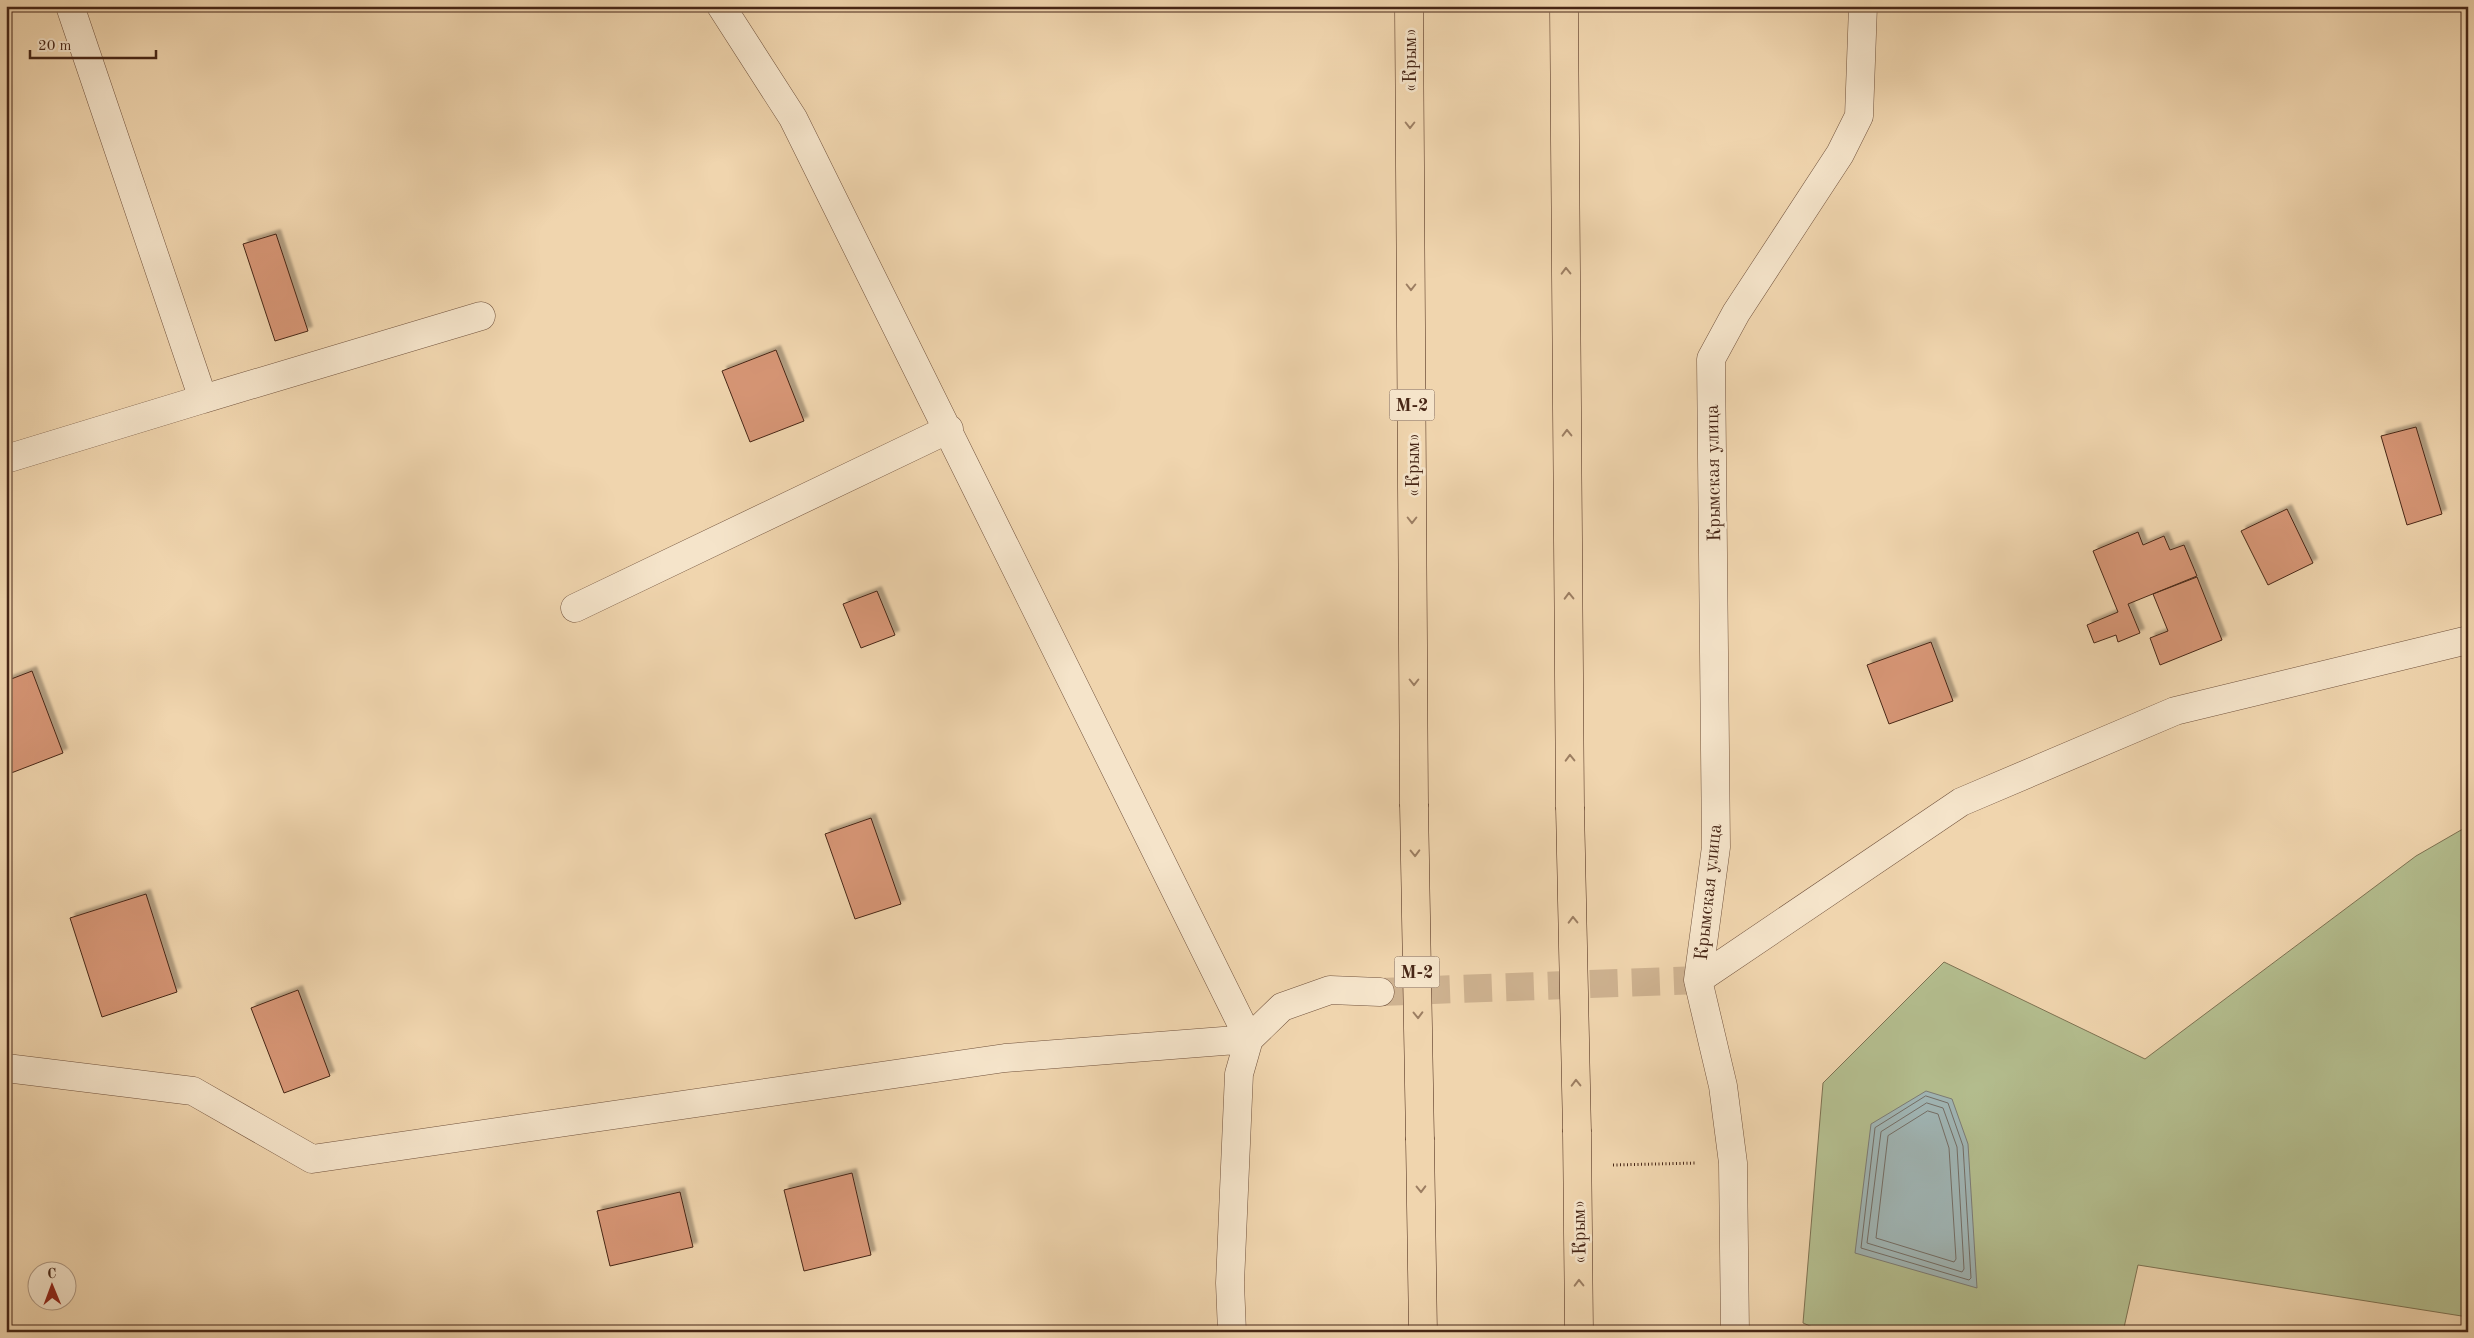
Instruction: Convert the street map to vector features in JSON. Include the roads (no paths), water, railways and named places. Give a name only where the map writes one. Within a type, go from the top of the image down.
[{"type":"highway","name":"«Крым»","points":[[1409,6],[1414,804],[1422,1332]]},
{"type":"highway","name":"«Крым»","points":[[1564,18],[1570,807],[1579,1332]]},
{"type":"street","points":[[70,6],[202,399]]},
{"type":"street","points":[[721,6],[793,118],[949,429],[1249,1039]]},
{"type":"street","name":"Крымская улица","points":[[1698,980],[1716,847],[1711,359],[1736,313],[1840,154],[1858,116],[1863,6]]},
{"type":"street","points":[[6,459],[481,316]]},
{"type":"street","points":[[575,608],[949,429]]},
{"type":"street","points":[[1735,1332],[1733,1162],[1723,1086],[1698,980],[1961,802],[2176,711],[2468,640]]},
{"type":"street","points":[[1232,1332],[1230,1283],[1239,1074],[1249,1039],[1282,1007],[1330,990],[1380,992]]},
{"type":"street","points":[[6,1068],[193,1091],[312,1159],[1005,1058],[1249,1039]]},
{"type":"water","points":[[1926,1091],[1952,1099],[1968,1144],[1977,1288],[1855,1253],[1871,1124]]},
{"type":"tunnel","points":[[1380,992],[1698,980]]}]
